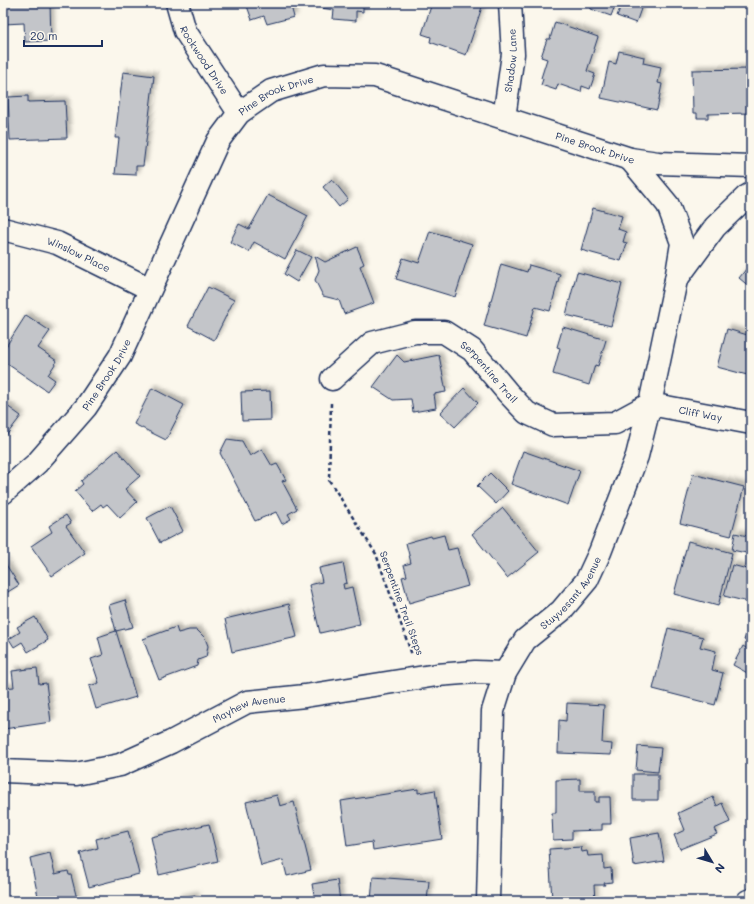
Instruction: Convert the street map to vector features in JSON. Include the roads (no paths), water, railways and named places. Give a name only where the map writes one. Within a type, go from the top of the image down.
[{"type":"street","name":"Rockwood Drive","points":[[177,3],[185,30],[239,113]]},
{"type":"street","name":"Shadow Lane","points":[[504,118],[513,54],[510,3]]},
{"type":"street","name":"Pine Brook Drive","points":[[3,493],[37,463],[86,407],[120,356],[218,141],[239,113],[271,91],[324,75],[375,76],[630,159],[658,163],[751,166]]},
{"type":"street","name":"Stuyvesant Avenue","points":[[488,901],[494,711],[504,673],[525,640],[561,611],[587,580],[600,552],[637,456],[650,404],[676,280],[682,243],[668,205],[630,159]]},
{"type":"street","name":"Stuyvesant Avenue","points":[[676,280],[715,227],[751,194]]},
{"type":"street","name":"Winslow Place","points":[[3,229],[57,243],[150,289]]},
{"type":"street","name":"Serpentine Trail","points":[[332,379],[372,343],[415,332],[444,332],[472,350],[508,394],[527,413],[553,425],[615,423],[650,404]]},
{"type":"street","name":"Cliff Way","points":[[650,404],[751,423]]},
{"type":"street","name":"Mayhew Avenue","points":[[3,771],[76,774],[120,765],[171,742],[247,702],[305,696],[437,675],[476,672],[504,673]]}]
